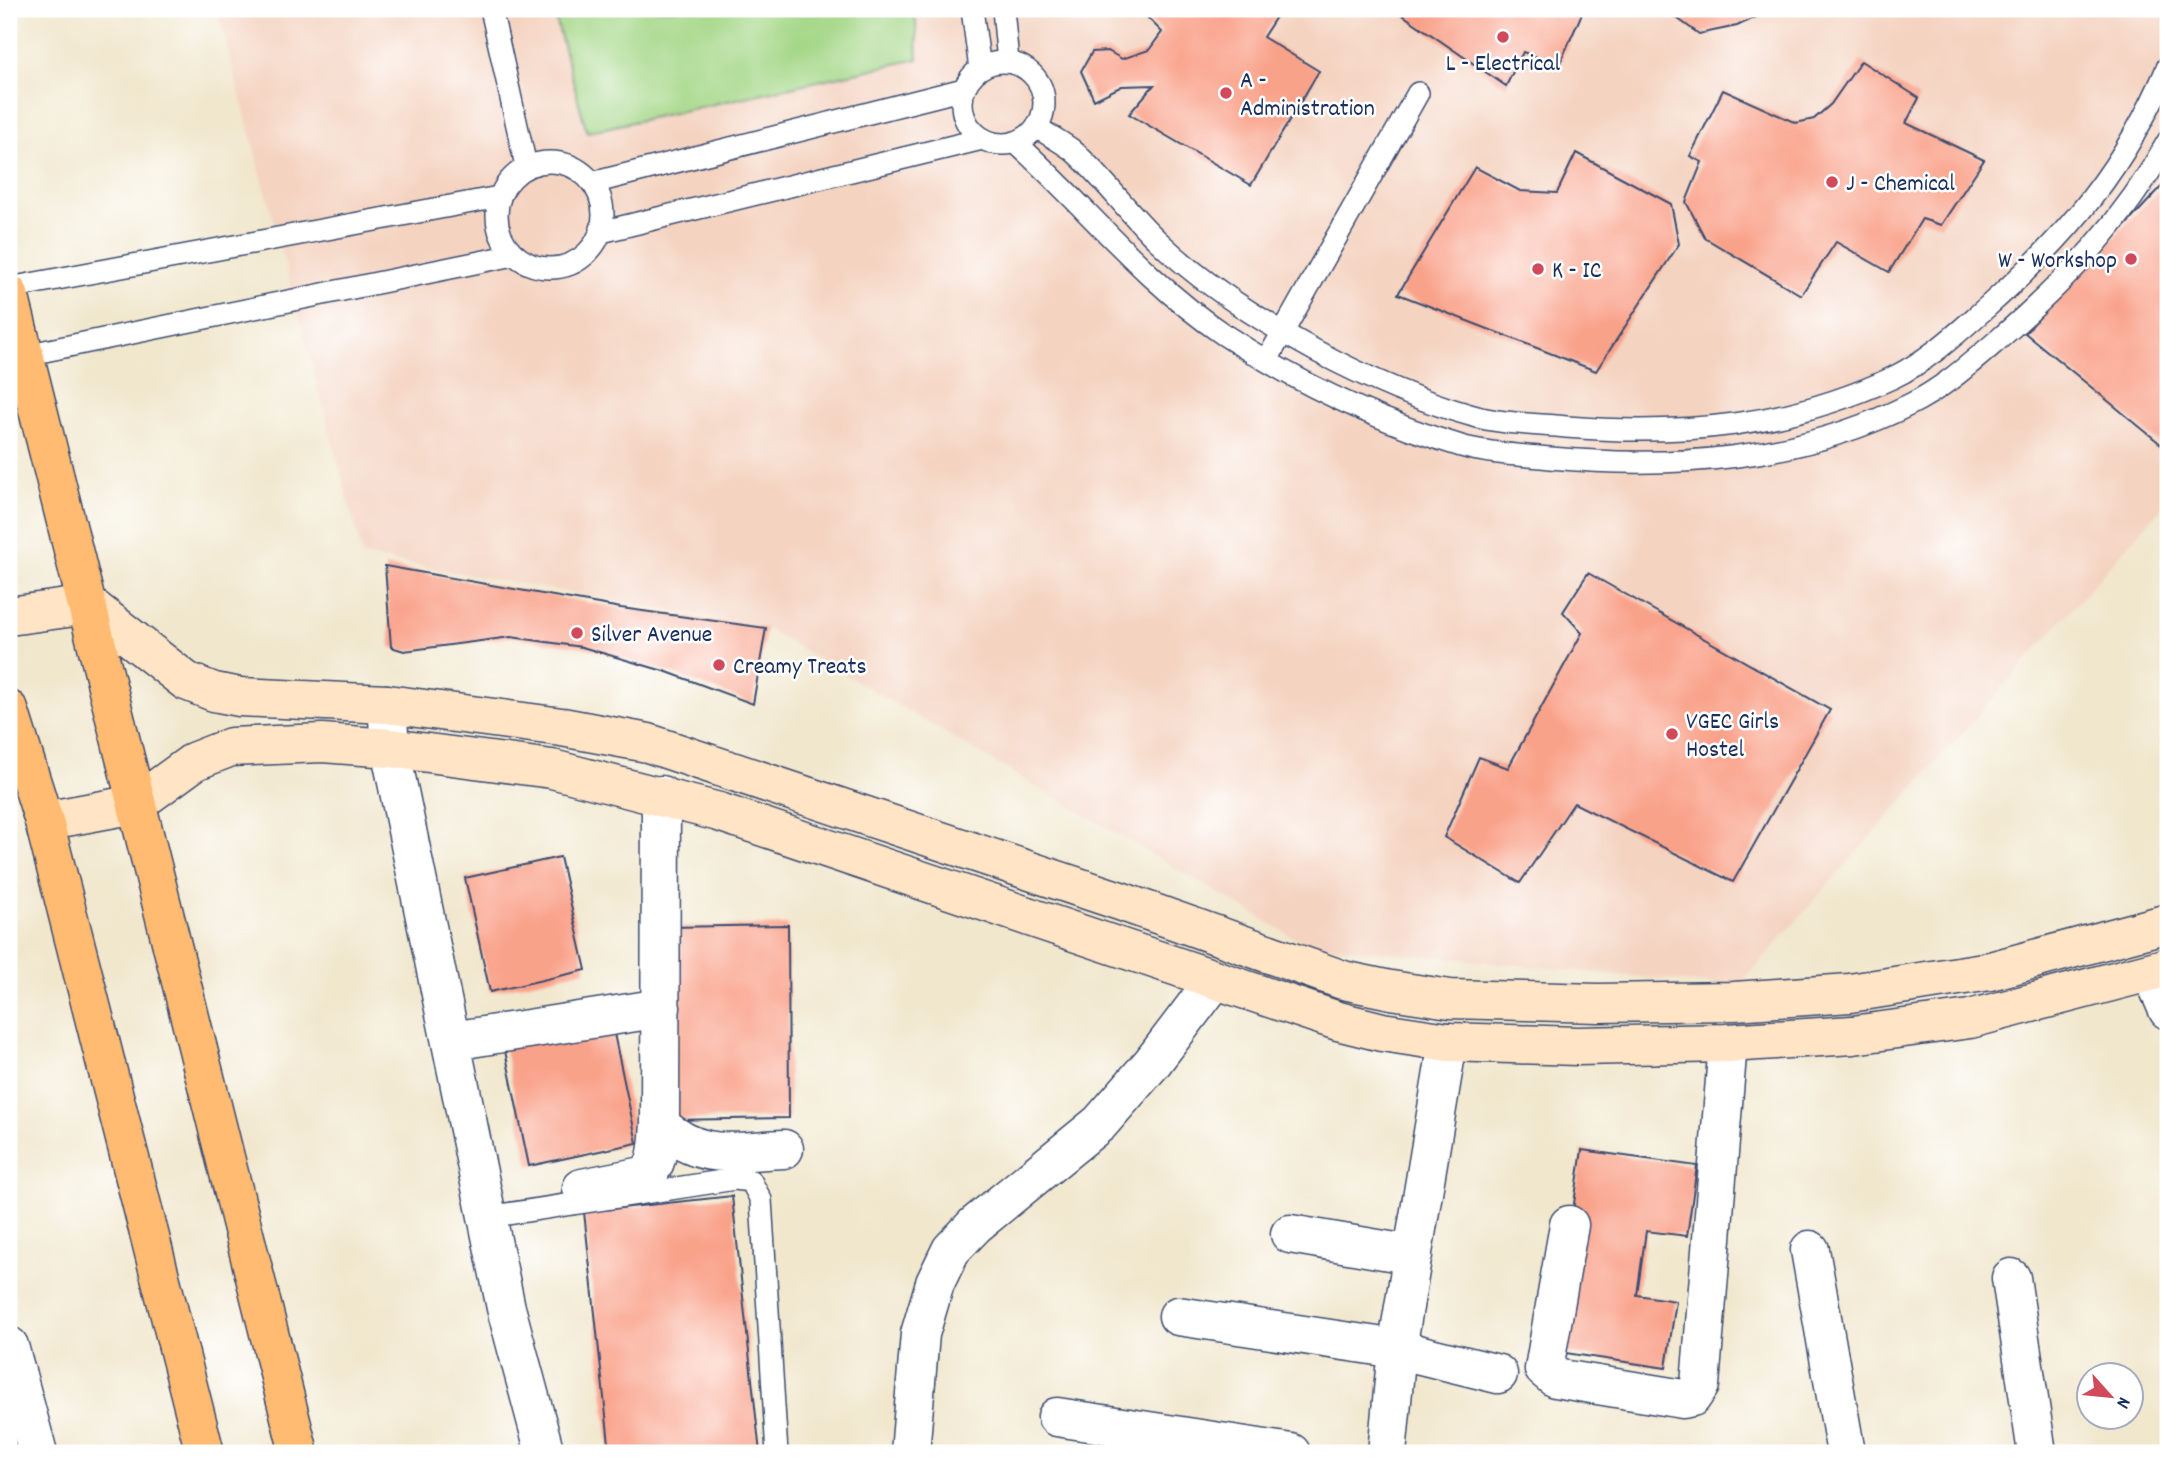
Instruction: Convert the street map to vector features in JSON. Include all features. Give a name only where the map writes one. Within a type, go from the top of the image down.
[{"type":"main road","points":[[9,294],[89,605],[299,1453]]},
{"type":"main road","points":[[9,616],[89,605],[186,681],[214,692],[240,697],[387,704],[562,727],[648,743],[1343,980],[1450,999],[1598,1003],[1734,1001],[1850,993],[1990,971],[2168,923]]},
{"type":"main road","points":[[9,710],[44,821],[205,1453]]},
{"type":"main road","points":[[44,821],[136,803],[195,761],[232,747],[322,743],[390,748],[552,769],[661,796],[1215,980],[1382,1032],[1448,1042],[1577,1046],[1728,1043],[1853,1035],[1970,1019],[2160,970]]},
{"type":"main road","points":[[1382,1032],[1391,990]]},
{"type":"main road","points":[[1850,993],[1853,1035]]},
{"type":"street","points":[[387,704],[390,748],[506,1308],[545,1453]]},
{"type":"street","points":[[582,1188],[649,1172],[655,1162],[660,1125],[661,796]]},
{"type":"street","points":[[2160,970],[2168,1010]]},
{"type":"street","points":[[910,1453],[920,1334],[934,1283],[951,1250],[975,1225],[1100,1123],[1152,1063],[1215,980]]},
{"type":"street","points":[[452,1041],[661,1008]]},
{"type":"street","points":[[1387,1453],[1397,1349],[1448,1042]]},
{"type":"street","points":[[1569,1225],[1544,1369],[1555,1378],[1683,1399],[1692,1397],[1700,1385],[1728,1043]]},
{"type":"street","points":[[660,1125],[678,1141],[703,1152],[784,1149]]},
{"type":"street","points":[[1290,1234],[1413,1255]]},
{"type":"street","points":[[1810,1250],[1846,1453]]},
{"type":"street","points":[[2011,1278],[2038,1453]]},
{"type":"street","points":[[1178,1316],[1397,1349],[1499,1374]]},
{"type":"street","points":[[9,1346],[38,1453]]},
{"type":"street","points":[[1057,1418],[1291,1453]]},
{"type":"lane","points":[[491,9],[526,166]]},
{"type":"lane","points":[[972,9],[979,69]]},
{"type":"lane","points":[[1003,9],[1008,62]]},
{"type":"lane","points":[[994,62],[1008,62],[1024,67],[1037,79],[1043,94],[1043,112],[1035,127],[1015,142],[999,144],[982,139],[964,117],[964,89],[979,69],[994,62]]},
{"type":"lane","points":[[1035,127],[1071,150],[1130,214],[1188,268],[1242,308],[1389,387],[1472,416],[1612,431],[1731,426],[1808,411],[1895,376],[1935,352],[2041,258],[2091,203],[2131,143],[2168,66]]},
{"type":"lane","points":[[592,183],[964,89]]},
{"type":"lane","points":[[1267,360],[1418,93]]},
{"type":"lane","points":[[601,232],[982,139]]},
{"type":"lane","points":[[1015,142],[1168,294],[1224,334],[1267,360],[1377,417],[1464,447],[1612,463],[1735,457],[1816,442],[1910,405],[1954,378],[2063,281],[2116,223],[2168,141]]},
{"type":"lane","points":[[547,161],[567,163],[586,174],[598,191],[604,211],[601,232],[590,251],[573,263],[553,269],[531,266],[514,256],[501,238],[496,218],[499,197],[509,179],[526,166],[547,161]]},
{"type":"lane","points":[[9,288],[499,197]]},
{"type":"lane","points":[[25,355],[514,256]]},
{"type":"lane","points":[[1671,429],[1672,461]]},
{"type":"lane","points":[[487,1217],[736,1178],[751,1181],[761,1200],[777,1453]]},
{"type":"shaded area","points":[[217,9],[2168,9],[2168,500],[1738,987],[1305,944],[766,628],[363,556]]},
{"type":"green space","points":[[553,9],[915,9],[918,59],[587,132]]},
{"type":"building","name":"A - Administration","points":[[1139,9],[1281,9],[1263,37],[1319,71],[1251,185],[1129,114],[1154,85],[1122,86],[1094,100],[1081,71],[1092,52],[1108,51],[1122,59],[1149,50],[1162,32]]},
{"type":"building","name":"L - Electrical","points":[[1394,9],[1584,9],[1559,65],[1523,52],[1506,86]]},
{"type":"building","points":[[1675,9],[1773,9],[1737,26],[1699,34],[1674,16]]},
{"type":"building","name":"J - Chemical","points":[[1861,61],[1919,98],[1906,123],[1984,160],[1941,225],[1922,219],[1889,272],[1836,242],[1801,295],[1705,238],[1686,202],[1702,162],[1690,156],[1723,90],[1796,123],[1814,119],[1831,104]]},
{"type":"building","name":"K - IC","points":[[1576,153],[1671,204],[1679,244],[1596,371],[1398,294],[1475,167],[1520,191],[1557,193]]},
{"type":"building","name":"W - Workshop","points":[[2165,183],[2168,186],[2168,450],[2025,333]]},
{"type":"building","name":"Silver Avenue","points":[[385,566],[621,608],[766,628],[753,704],[667,672],[582,647],[511,637],[404,651],[391,647]]},
{"type":"building","name":"VGEC Girls Hostel","points":[[1588,573],[1830,710],[1733,882],[1574,803],[1520,883],[1444,837],[1479,757],[1508,768],[1582,633],[1563,612]]},
{"type":"building","points":[[560,857],[586,970],[490,992],[465,878]]},
{"type":"building","points":[[788,925],[789,1118],[671,1120],[669,927]]},
{"type":"building","points":[[612,1024],[637,1143],[529,1166],[504,1046]]},
{"type":"building","points":[[1582,1150],[1697,1166],[1687,1236],[1646,1231],[1637,1295],[1676,1301],[1666,1368],[1552,1351]]},
{"type":"building","points":[[732,1196],[760,1453],[610,1453],[584,1212]]},
{"type":"place","name":"L - Electrical","points":[[1503,37]]},
{"type":"place","name":"A - Administration","points":[[1226,93]]},
{"type":"place","name":"J - Chemical","points":[[1832,182]]},
{"type":"place","name":"W - Workshop","points":[[2131,259]]},
{"type":"place","name":"K - IC","points":[[1538,269]]},
{"type":"place","name":"Silver Avenue","points":[[577,633]]},
{"type":"place","name":"Creamy Treats","points":[[719,665]]},
{"type":"place","name":"VGEC Girls Hostel","points":[[1672,734]]}]
